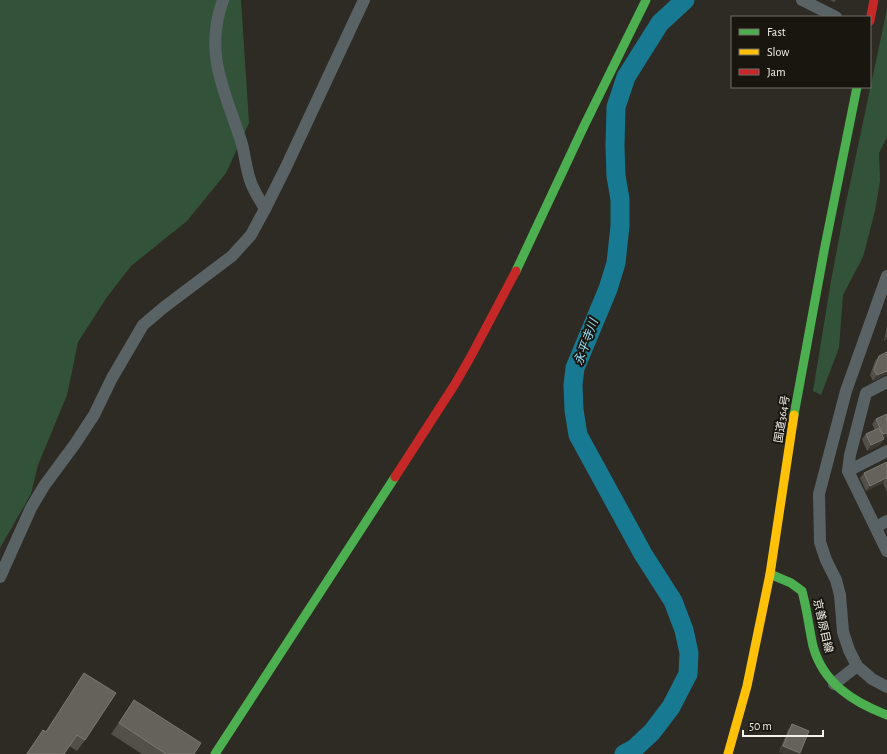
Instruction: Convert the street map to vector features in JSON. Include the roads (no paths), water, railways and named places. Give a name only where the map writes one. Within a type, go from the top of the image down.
[{"type":"main road","points":[[215,754],[473,354],[511,282],[600,90],[646,0]]},
{"type":"main road","points":[[871,16],[874,0]]},
{"type":"main road","name":"国道364号","points":[[728,754],[747,686],[770,574],[794,415],[825,246],[857,88]]},
{"type":"main road","name":"京善原目線","points":[[770,574],[796,585],[802,591],[814,649],[821,666],[834,684],[858,704],[887,715]]},
{"type":"street","points":[[223,0],[218,14],[215,45],[216,65],[227,103],[242,145],[250,181],[265,210]]},
{"type":"street","points":[[802,0],[834,16]]},
{"type":"street","points":[[0,577],[31,508],[44,486],[94,416],[112,378],[143,325],[232,256],[251,235],[286,167],[359,1]]},
{"type":"street","points":[[887,276],[846,391],[819,494],[820,542],[826,560],[836,580],[840,595],[843,632],[849,650],[857,666],[872,679],[887,687]]},
{"type":"street","points":[[887,382],[866,393],[850,455],[848,471],[887,551]]},
{"type":"street","points":[[848,471],[887,451]]},
{"type":"street","points":[[876,527],[887,522]]},
{"type":"street","points":[[834,684],[857,666]]},
{"type":"waterway","name":"永平寺川","points":[[624,754],[635,748],[652,732],[671,707],[688,674],[689,653],[684,630],[673,601],[643,554],[578,435],[574,410],[573,385],[575,368],[608,289],[616,263],[620,226],[620,199],[616,176],[616,107],[626,77],[660,23],[685,0]]}]
